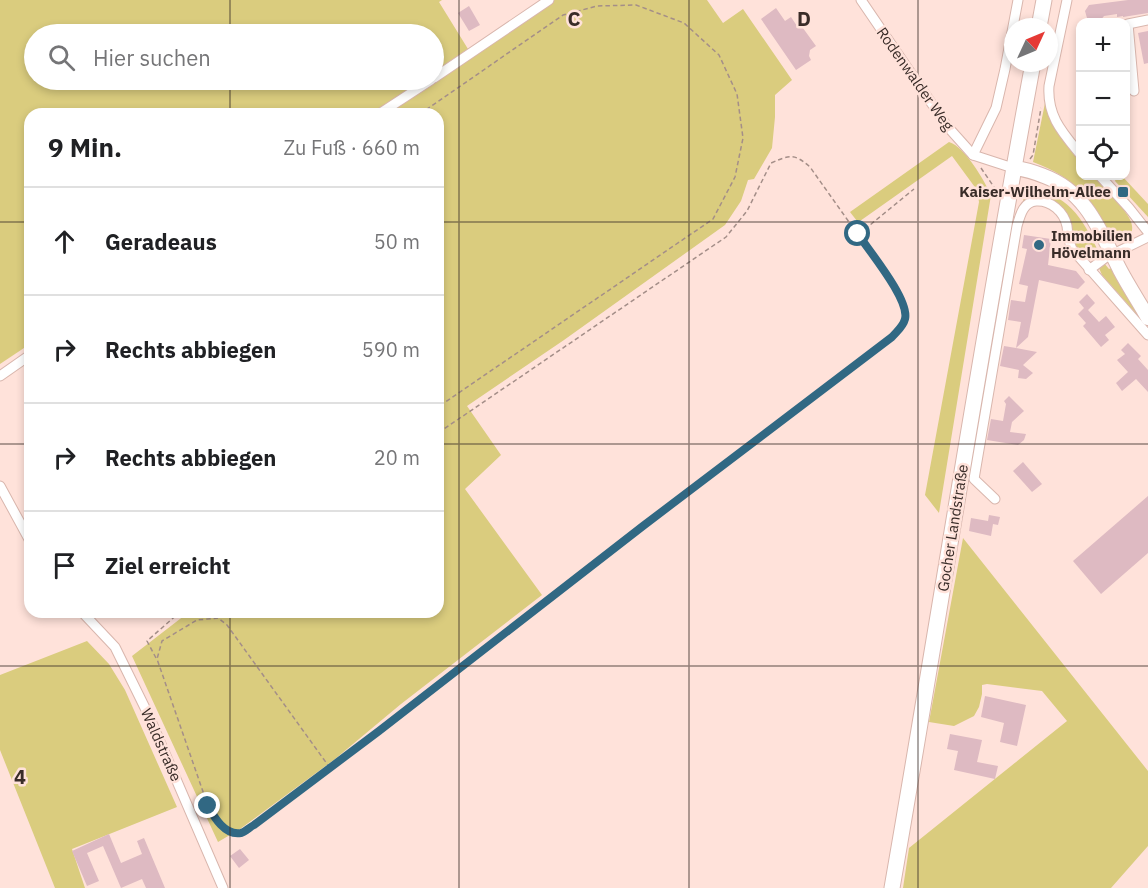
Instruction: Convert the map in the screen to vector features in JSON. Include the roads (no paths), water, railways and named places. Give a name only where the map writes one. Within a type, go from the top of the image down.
[{"type":"main road","points":[[1041,18],[1044,0]]},
{"type":"main road","name":"Gocher Landstraße","points":[[892,888],[1019,169],[1032,72]]},
{"type":"street","points":[[444,71],[549,0]]},
{"type":"street","name":"Rodenwalder Weg","points":[[861,0],[947,126],[973,155]]},
{"type":"street","points":[[1018,0],[996,108],[973,155],[1059,183],[1075,194],[1089,210],[1148,318]]},
{"type":"street","points":[[1067,0],[1048,97],[1056,121],[1076,149]]},
{"type":"street","points":[[1134,91],[1128,24],[1148,20]]},
{"type":"street","points":[[388,108],[415,90]]},
{"type":"street","points":[[1104,180],[1148,232]]},
{"type":"street","name":"Gocher Landstraße","points":[[995,499],[974,478],[1017,226],[1028,203],[1047,202],[1058,210],[1067,225],[1069,243],[1089,270],[1148,335]]},
{"type":"street","points":[[1089,270],[1105,258],[1148,237]]},
{"type":"street","points":[[0,376],[24,359]]},
{"type":"street","points":[[0,486],[24,530]]},
{"type":"street","name":"Waldstraße","points":[[88,618],[115,647],[148,714],[223,888]]},
{"type":"place","name":"Kaiser-Wilhelm-Allee","points":[[1123,192]]},
{"type":"place","name":"Immobilien Hövelmann","points":[[1039,245]]}]
